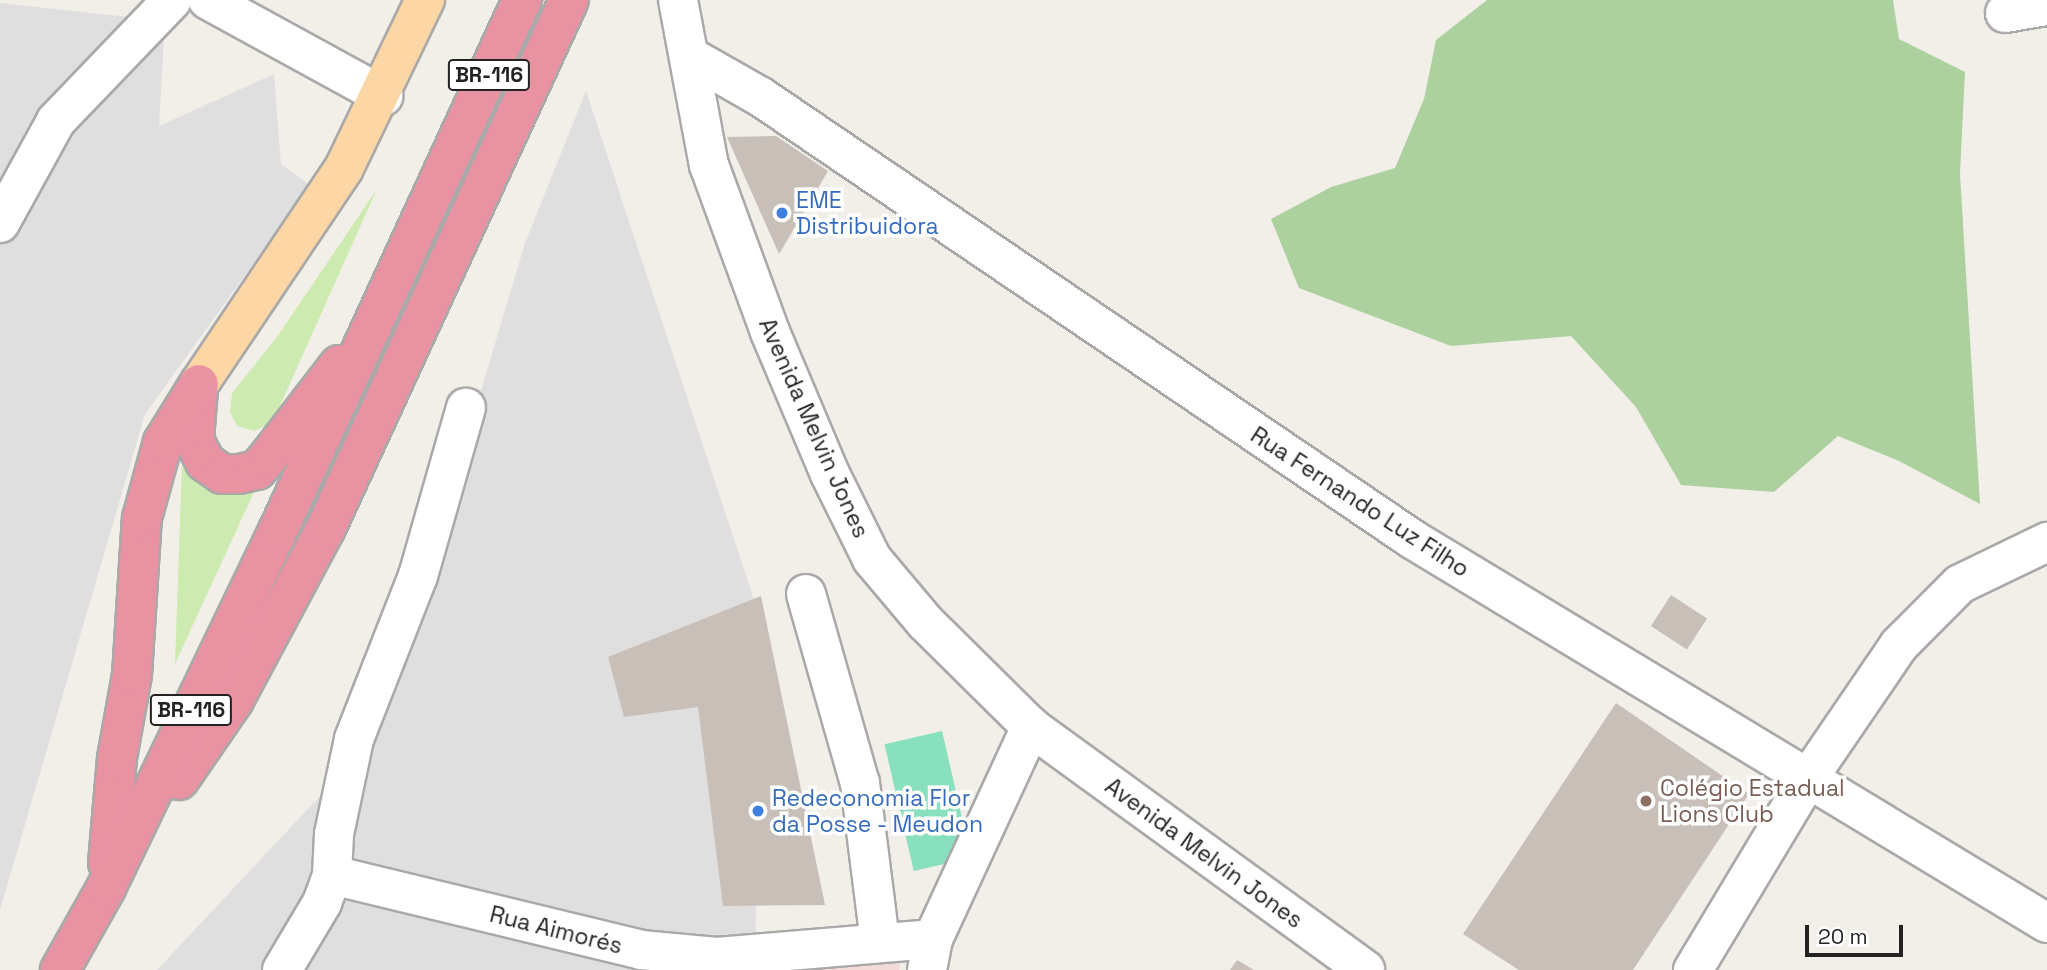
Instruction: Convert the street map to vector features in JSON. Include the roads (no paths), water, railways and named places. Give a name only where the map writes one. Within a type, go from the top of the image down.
[{"type":"highway","name":"BR-116","points":[[60,970],[106,888],[277,533],[522,0]]},
{"type":"highway","points":[[106,888],[234,700],[287,604],[572,5]]},
{"type":"highway","points":[[199,384],[194,440],[205,462],[222,474],[257,470],[319,387],[371,329]]},
{"type":"highway","points":[[106,888],[117,758],[132,675],[142,518],[163,442],[199,384]]},
{"type":"main road","points":[[199,384],[317,212],[383,96],[425,0]]},
{"type":"street","points":[[0,223],[56,121],[172,0]]},
{"type":"street","points":[[208,0],[383,96]]},
{"type":"street","name":"Avenida Melvin Jones","points":[[673,6],[689,56],[714,178],[786,371],[830,474],[872,559],[926,622],[1031,727],[1365,970]]},
{"type":"street","points":[[2005,13],[2047,6]]},
{"type":"street","name":"Rua Fernando Luz Filho","points":[[689,56],[761,97],[1412,539],[2047,923]]},
{"type":"street","points":[[282,970],[322,903],[332,875],[334,834],[354,739],[418,576],[466,408]]},
{"type":"street","points":[[1693,970],[1807,780],[1899,645],[1960,584],[2047,542]]},
{"type":"street","points":[[806,594],[860,783],[880,941]]},
{"type":"street","points":[[930,954],[1031,727]]},
{"type":"street","name":"Rua Aimorés","points":[[332,875],[641,950],[717,957],[880,941],[930,954]]},
{"type":"place","name":"EME Distribuidora","points":[[782,213]]},
{"type":"place","name":"Colégio Estadual Lions Club","points":[[1646,801]]},
{"type":"place","name":"Redeconomia Flor da Posse - Meudon","points":[[758,811]]}]
